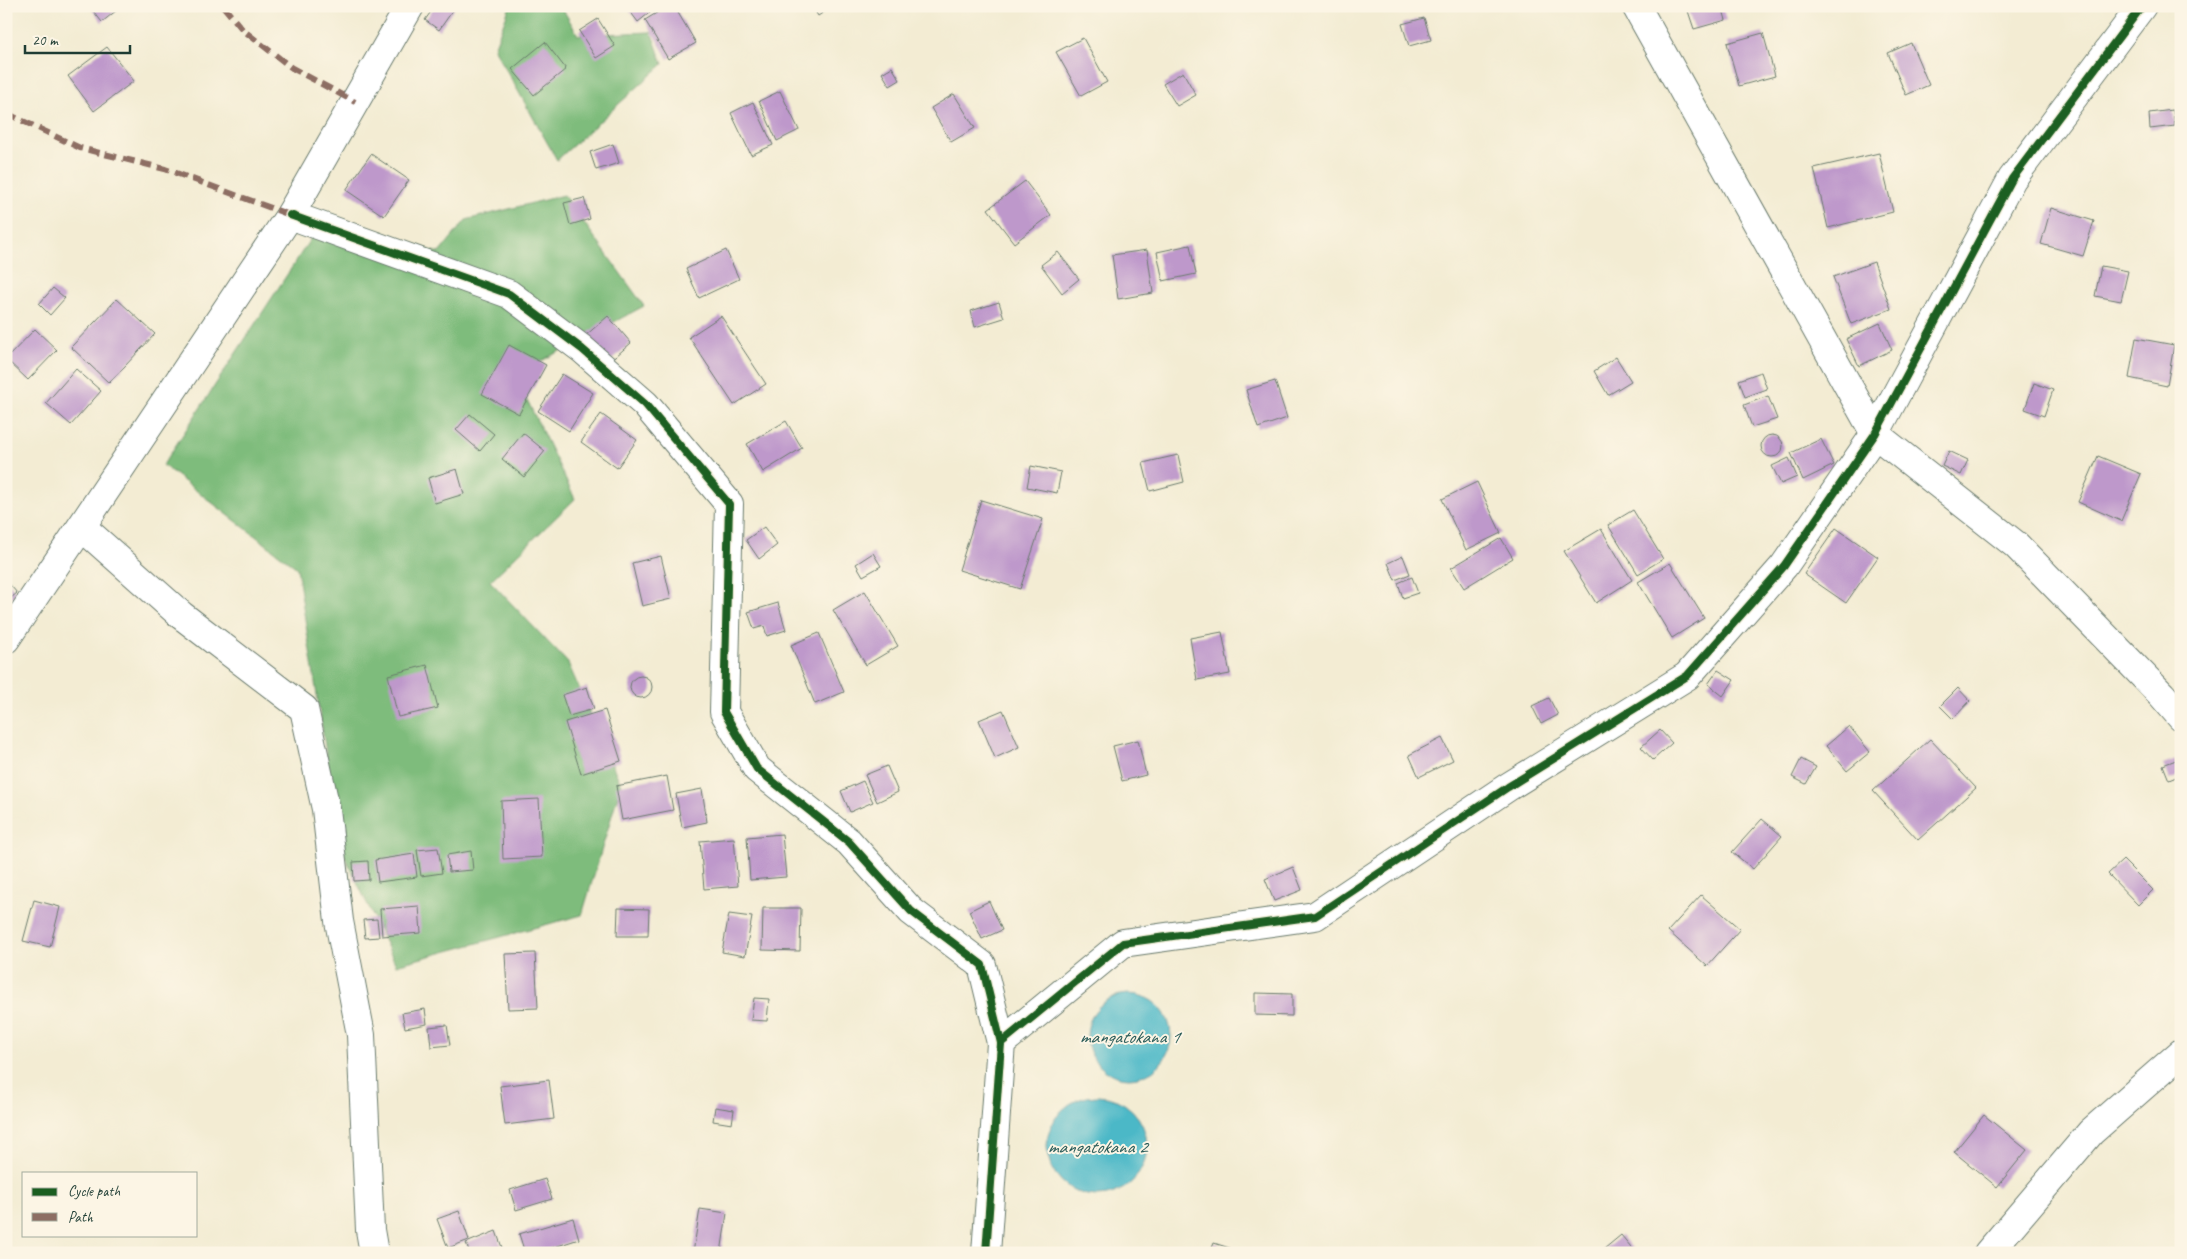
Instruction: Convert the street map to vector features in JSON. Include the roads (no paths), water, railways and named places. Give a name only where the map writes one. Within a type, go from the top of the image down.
[{"type":"street","points":[[6,639],[290,215],[410,6]]},
{"type":"street","points":[[1636,6],[1875,434],[2016,545],[2181,716]]},
{"type":"street","points":[[1001,1043],[1124,943],[1315,916],[1508,786],[1687,676],[1784,566],[1875,434],[2012,179],[2142,6]]},
{"type":"street","points":[[290,215],[509,294],[582,349],[645,404],[729,504],[724,712],[757,769],[849,842],[911,910],[982,965],[1001,1043],[986,1253]]},
{"type":"street","points":[[82,527],[181,615],[304,709],[326,810],[339,921],[361,1035],[370,1230],[374,1253]]},
{"type":"street","points":[[1988,1253],[2091,1132],[2181,1053]]},
{"type":"water","name":"mangatokana 1","points":[[1129,994],[1145,997],[1159,1006],[1168,1020],[1171,1036],[1168,1052],[1159,1066],[1145,1075],[1129,1078],[1113,1075],[1099,1066],[1090,1052],[1087,1036],[1090,1020],[1099,1006],[1113,997]]},
{"type":"water","name":"mangatokana 2","points":[[1097,1096],[1116,1100],[1132,1111],[1143,1127],[1147,1146],[1143,1165],[1132,1181],[1116,1192],[1097,1196],[1078,1192],[1062,1181],[1051,1165],[1047,1146],[1051,1127],[1062,1111],[1078,1100]]}]
